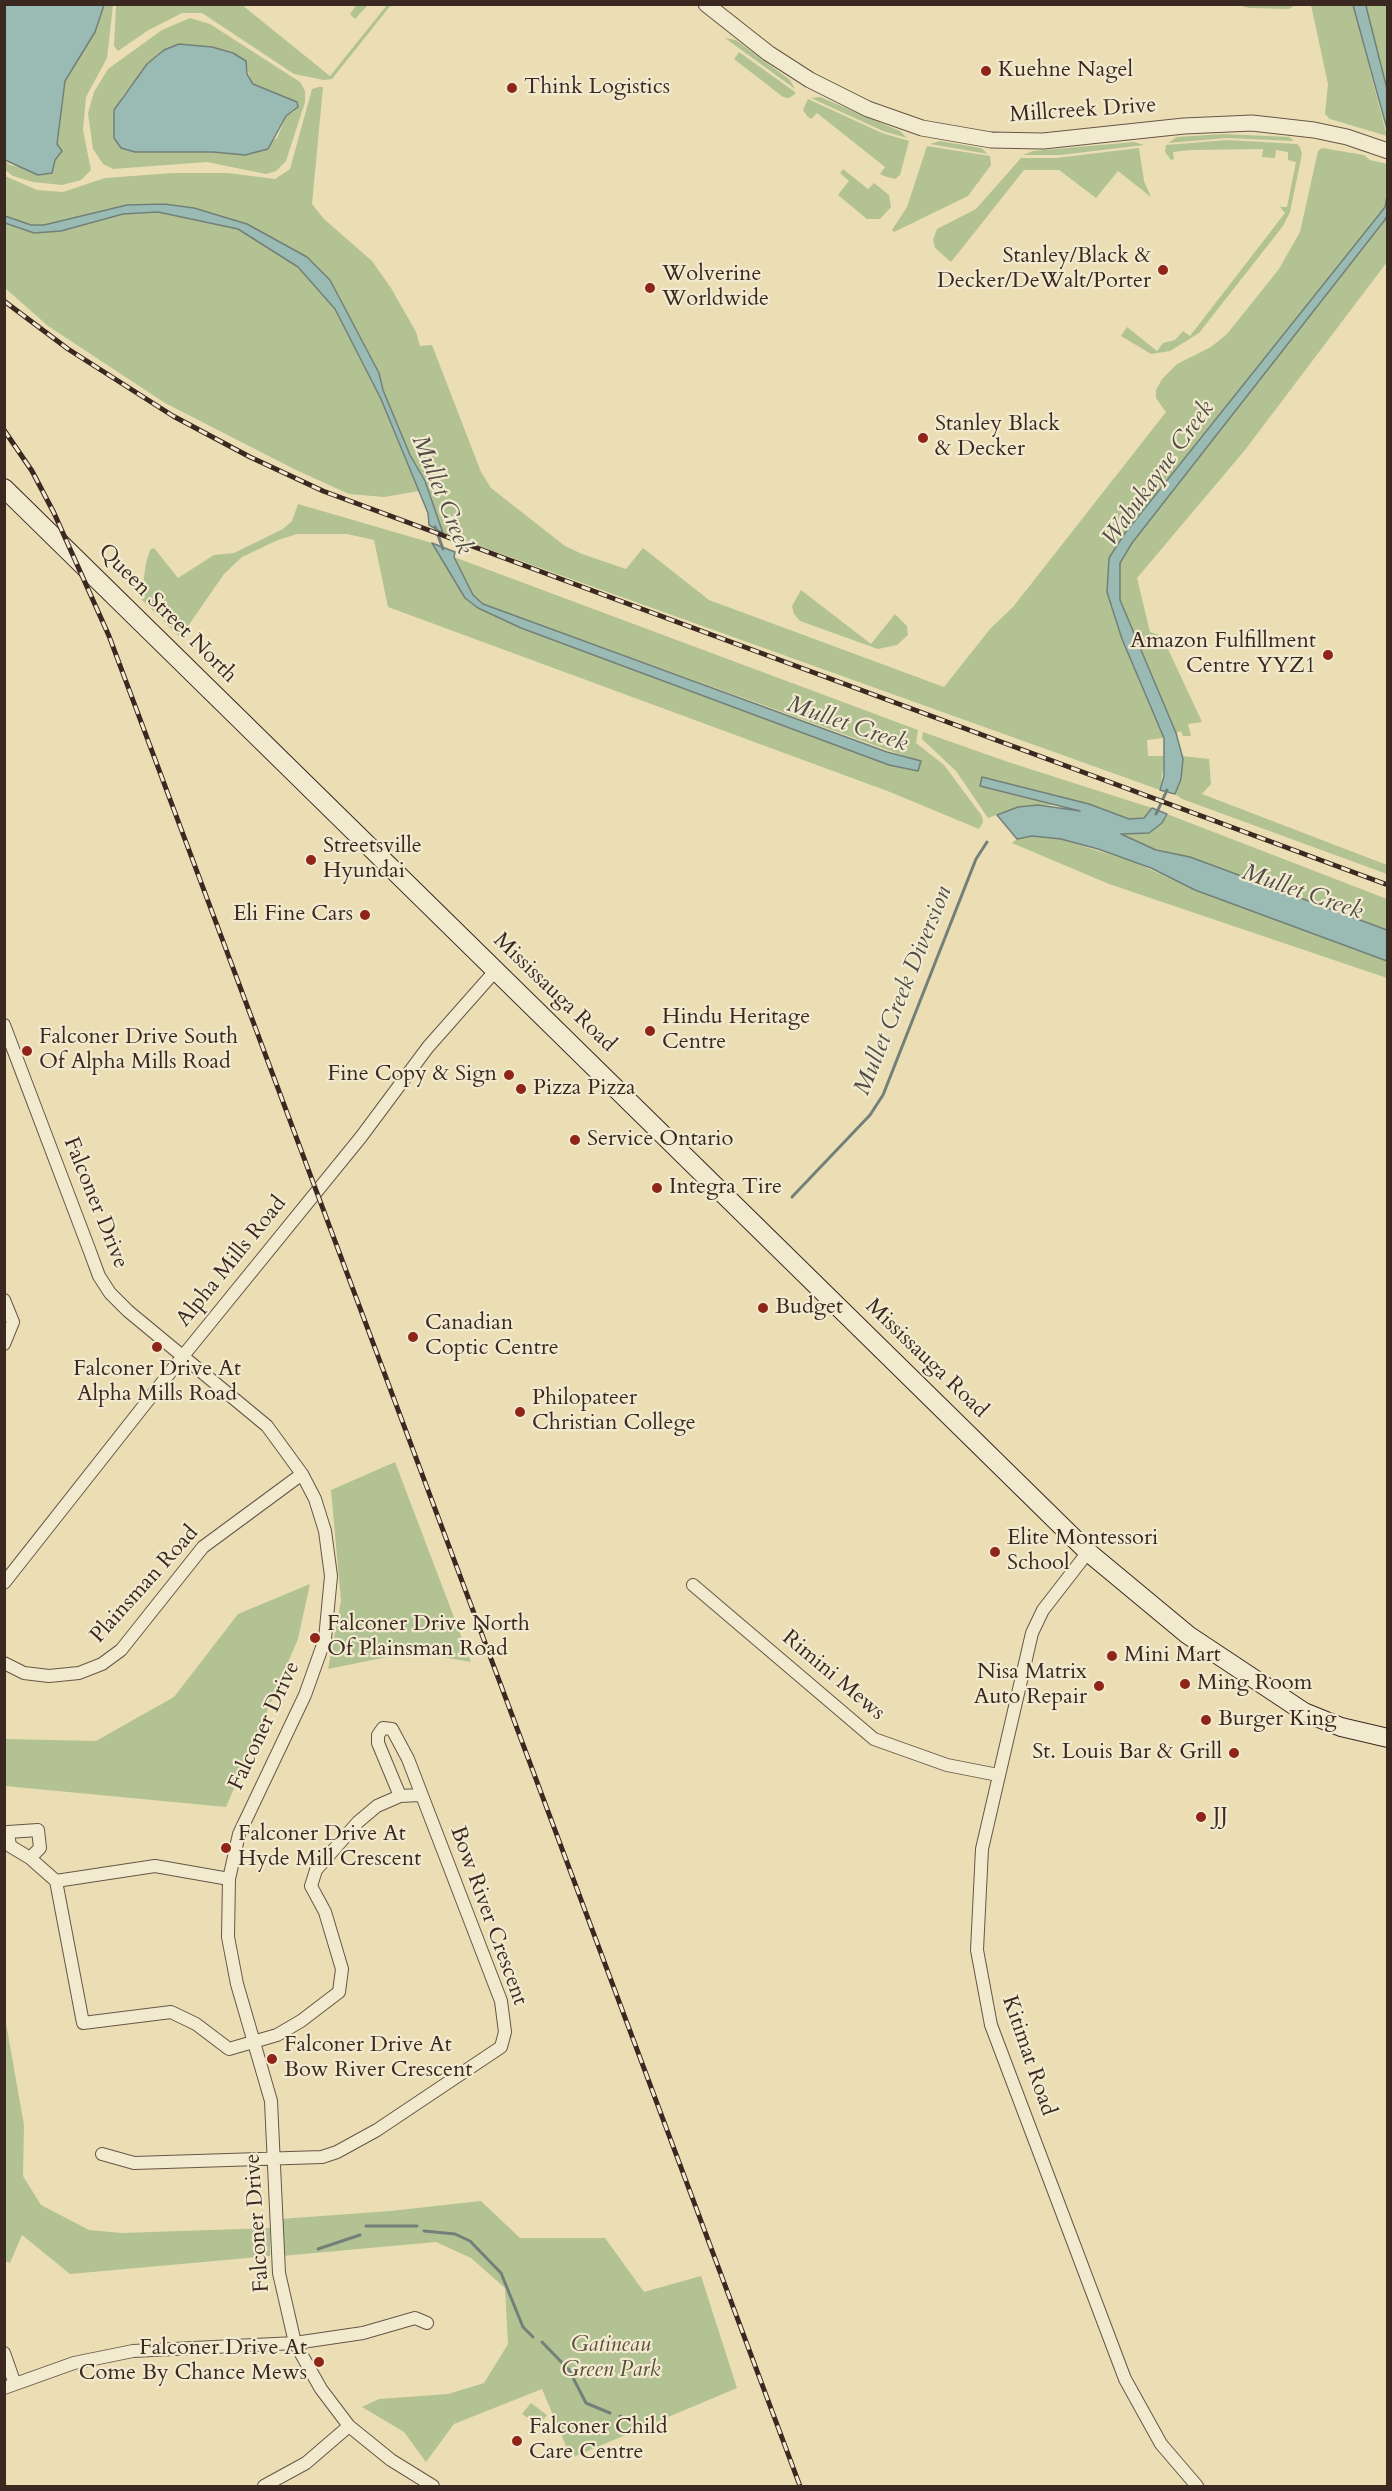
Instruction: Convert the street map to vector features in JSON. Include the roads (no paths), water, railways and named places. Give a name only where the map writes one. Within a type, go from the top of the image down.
[{"type":"main road","name":"Queen Street North","points":[[4,488],[296,774]]},
{"type":"main road","name":"Mississauga Road","points":[[296,774],[1088,1552],[1188,1635],[1304,1712],[1341,1727],[1388,1738]]},
{"type":"street","name":"Millcreek Drive","points":[[706,4],[768,53],[810,80],[868,109],[931,129],[991,140],[1043,141],[1184,126],[1252,123],[1314,130],[1347,137],[1388,151]]},
{"type":"street","name":"Alpha Mills Road","points":[[4,1583],[183,1356],[362,1137],[428,1047],[496,970]]},
{"type":"street","name":"Falconer Drive","points":[[4,1025],[99,1276],[119,1303],[267,1426],[302,1474],[315,1499],[329,1554],[330,1606],[325,1639],[305,1695],[239,1834],[229,1879],[227,1913],[231,1957],[271,2101],[279,2273],[295,2343],[321,2389],[349,2426],[392,2460],[433,2487]]},
{"type":"street","points":[[4,1300],[13,1322],[4,1344]]},
{"type":"street","name":"Plainsman Road","points":[[4,1663],[24,1673],[49,1676],[79,1673],[102,1664],[121,1650],[203,1547],[302,1474]]},
{"type":"street","name":"Kitimat Road","points":[[1088,1552],[1043,1610],[1032,1633],[982,1849],[977,1950],[991,2025],[1128,2386],[1161,2444],[1197,2487]]},
{"type":"street","name":"Rimini Mews","points":[[693,1585],[874,1739],[947,1765],[998,1775]]},
{"type":"street","name":"Bow River Crescent","points":[[275,2157],[322,2157],[337,2152],[377,2130],[501,2046],[505,2032],[501,2001],[398,1737],[392,1729],[383,1728],[378,1735],[378,1743],[400,1796]]},
{"type":"street","points":[[30,1858],[56,1881],[83,2023],[171,2012],[196,2024],[229,2049],[278,2035],[301,2021],[339,1992],[342,1969],[325,1912],[310,1886],[316,1870],[340,1839],[377,1806],[400,1796],[420,1795]]},
{"type":"street","points":[[56,1881],[155,1866],[229,1879]]},
{"type":"street","points":[[102,2154],[134,2163],[275,2157]]},
{"type":"street","points":[[4,2353],[10,2386],[74,2363],[133,2351],[295,2343],[363,2333],[415,2318],[428,2323]]},
{"type":"street","points":[[264,2487],[306,2463],[349,2426]]},
{"type":"water","points":[[4,5],[104,5],[95,32],[65,81],[57,144],[62,151],[55,160],[52,173],[38,175],[5,160]]},
{"type":"water","points":[[1353,5],[1366,5],[1387,89],[1387,129]]},
{"type":"water","points":[[179,44],[212,47],[233,53],[246,61],[247,74],[253,84],[297,102],[298,107],[286,116],[268,149],[245,155],[213,152],[135,152],[121,148],[114,138],[114,110],[147,64],[164,50]]},
{"type":"water","points":[[1387,195],[1387,216],[1384,221],[1132,543],[1120,563],[1120,600],[1176,733],[1183,759],[1181,779],[1175,794],[1160,790],[1164,776],[1164,738],[1122,639],[1107,592],[1109,558],[1125,533],[1385,207]]},
{"type":"water","points":[[164,204],[194,208],[247,224],[307,257],[330,280],[379,373],[383,390],[410,455],[425,481],[443,533],[429,525],[428,513],[381,399],[335,309],[298,267],[238,229],[158,212],[123,214],[61,231],[34,233],[5,223],[5,216],[31,225],[44,225],[127,205]]},
{"type":"water","points":[[432,543],[455,552],[454,557],[473,595],[483,604],[887,752],[921,761],[918,771],[889,765],[521,628],[478,608],[465,598]]},
{"type":"water","points":[[982,777],[1089,804],[1129,819],[1144,818],[1152,808],[1167,814],[1162,823],[1149,833],[1121,834],[1156,850],[1190,857],[1387,930],[1387,961],[1195,890],[1151,868],[1098,849],[1061,839],[1032,836],[1017,839],[997,815],[1018,807],[1038,805],[1080,811],[980,786]]},
{"type":"waterway","name":"Mullet Creek","points":[[435,527],[443,549]]},
{"type":"waterway","name":"Wabukayne Creek","points":[[1156,814],[1167,790]]},
{"type":"waterway","name":"Mullet Creek Diversion","points":[[792,1197],[870,1115],[883,1095],[976,859],[987,842]]},
{"type":"waterway","points":[[366,2226],[417,2226]]},
{"type":"waterway","points":[[424,2231],[455,2234],[470,2241],[501,2273],[523,2327],[533,2337]]},
{"type":"waterway","points":[[318,2249],[360,2235]]},
{"type":"waterway","points":[[542,2342],[569,2370],[586,2403],[610,2413]]},
{"type":"waterway","points":[[620,2416],[626,2419]]},
{"type":"railway","points":[[4,301],[68,349],[173,416],[250,457],[323,491],[1388,885]]},
{"type":"railway","points":[[4,430],[32,471],[54,513],[109,636],[800,2486]]},
{"type":"place","name":"Kuehne Nagel","points":[[986,71]]},
{"type":"place","name":"Think Logistics","points":[[512,88]]},
{"type":"place","name":"Stanley/Black & Decker/DeWalt/Porter","points":[[1163,270]]},
{"type":"place","name":"Wolverine Worldwide","points":[[650,288]]},
{"type":"place","name":"Stanley Black & Decker","points":[[923,438]]},
{"type":"place","name":"Amazon Fulfillment Centre YYZ1","points":[[1328,655]]},
{"type":"place","name":"Streetsville Hyundai","points":[[311,860]]},
{"type":"place","name":"Eli Fine Cars","points":[[365,915]]},
{"type":"place","name":"Hindu Heritage Centre","points":[[650,1031]]},
{"type":"place","name":"Falconer Drive South Of Alpha Mills Road","points":[[27,1051]]},
{"type":"place","name":"Fine Copy & Sign","points":[[509,1075]]},
{"type":"place","name":"Pizza Pizza","points":[[521,1089]]},
{"type":"place","name":"Service Ontario","points":[[575,1140]]},
{"type":"place","name":"Integra Tire","points":[[657,1188]]},
{"type":"place","name":"Budget","points":[[763,1308]]},
{"type":"place","name":"Canadian Coptic Centre","points":[[413,1337]]},
{"type":"place","name":"Falconer Drive At Alpha Mills Road","points":[[157,1347]]},
{"type":"place","name":"Philopateer Christian College","points":[[520,1412]]},
{"type":"place","name":"Elite Montessori School","points":[[995,1552]]},
{"type":"place","name":"Falconer Drive North Of Plainsman Road","points":[[315,1638]]},
{"type":"place","name":"Mini Mart","points":[[1112,1656]]},
{"type":"place","name":"Ming Room","points":[[1185,1684]]},
{"type":"place","name":"Nisa Matrix Auto Repair","points":[[1099,1686]]},
{"type":"place","name":"Burger King","points":[[1206,1720]]},
{"type":"place","name":"St. Louis Bar & Grill","points":[[1234,1753]]},
{"type":"place","name":"JJ","points":[[1201,1817]]},
{"type":"place","name":"Falconer Drive At Hyde Mill Crescent","points":[[226,1848]]},
{"type":"place","name":"Falconer Drive At Bow River Crescent","points":[[272,2059]]},
{"type":"place","name":"Falconer Drive At Come By Chance Mews","points":[[319,2362]]},
{"type":"place","name":"Falconer Child Care Centre","points":[[517,2441]]},
{"type":"park label","name":"Gatineau Green Park","points":[[611,2358]]}]
